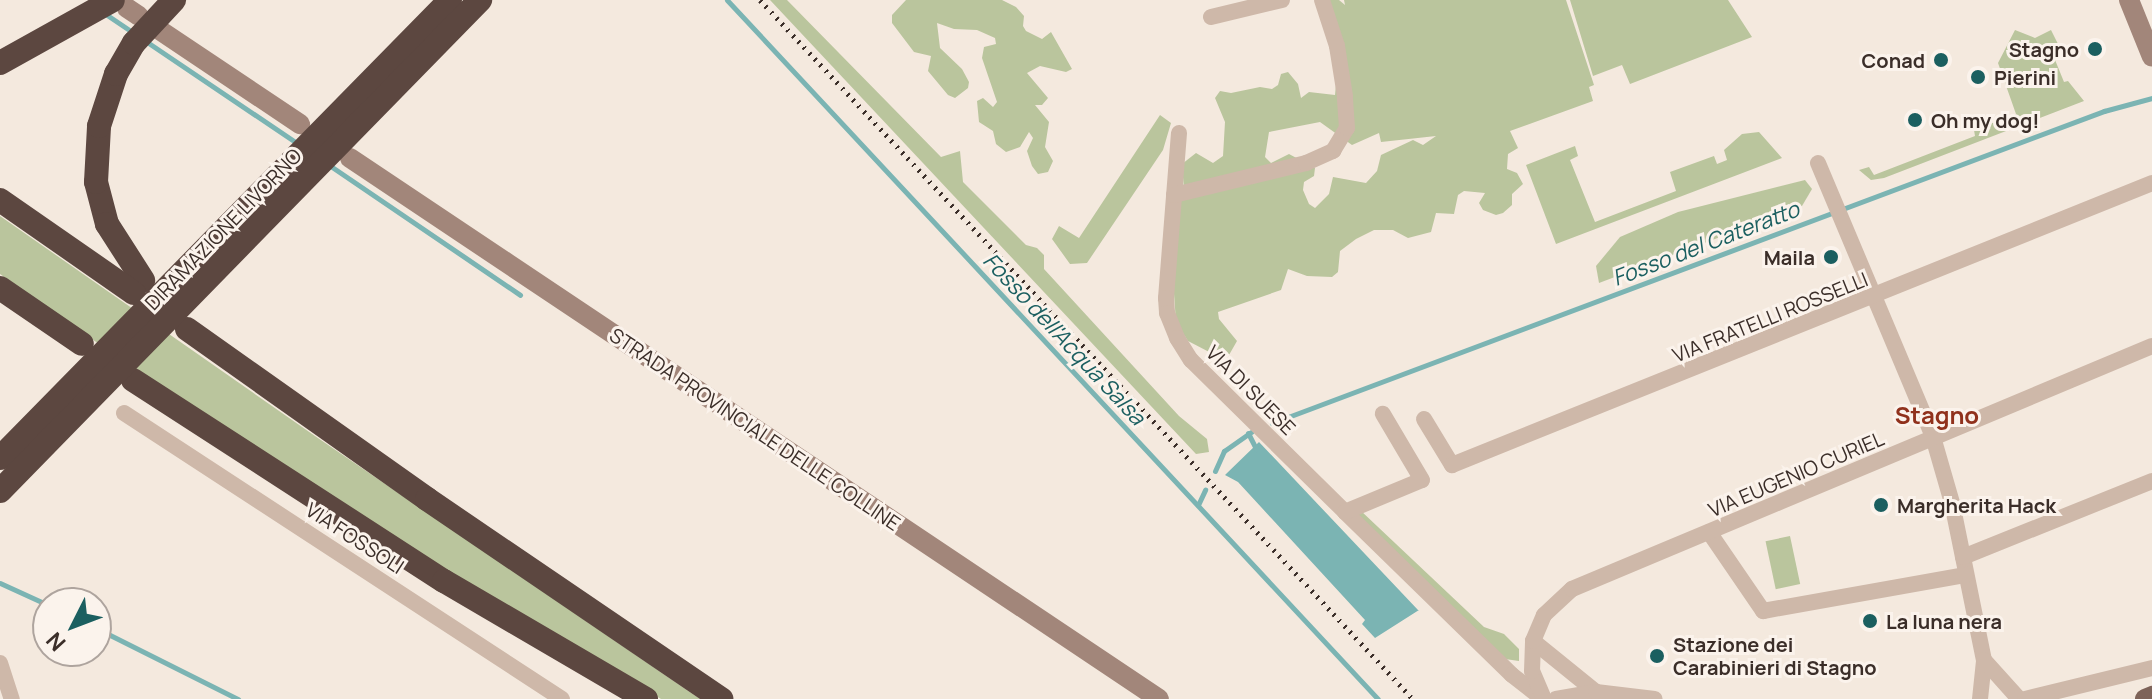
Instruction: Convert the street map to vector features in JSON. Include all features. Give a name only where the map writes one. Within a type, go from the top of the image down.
[{"type":"highway","points":[[0,51],[91,0]]},
{"type":"highway","points":[[0,200],[138,286],[107,224],[96,182],[99,126],[116,74],[134,43],[174,0]]},
{"type":"highway","name":"DIRAMAZIONE LIVORNO","points":[[0,458],[450,0]]},
{"type":"highway","name":"DIRAMAZIONE LIVORNO","points":[[0,491],[480,0]]},
{"type":"highway","points":[[0,63],[127,8]]},
{"type":"highway","points":[[0,288],[82,344]]},
{"type":"highway","points":[[187,329],[427,499],[721,699]]},
{"type":"highway","points":[[133,380],[444,581],[646,699]]},
{"type":"main road","points":[[2129,0],[2152,57]]},
{"type":"main road","points":[[158,29],[300,124]]},
{"type":"main road","name":"STRADA PROVINCIALE DELLE COLLINE","points":[[350,158],[1159,699]]},
{"type":"main road","points":[[2145,699],[2152,696]]},
{"type":"street","points":[[1211,17],[1282,0]]},
{"type":"street","points":[[1174,195],[1306,163],[1333,151],[1347,128],[1337,46],[1322,0]]},
{"type":"street","name":"VIA DI SUESE","points":[[1179,133],[1166,298],[1172,328],[1191,360],[1512,675],[1543,699]]},
{"type":"street","points":[[1818,163],[1933,437],[1963,557],[1984,660],[1980,699]]},
{"type":"street","name":"VIA FRATELLI ROSSELLI","points":[[1424,419],[1452,465],[2152,183]]},
{"type":"street","name":"VIA EUGENIO CURIEL","points":[[1533,641],[1544,615],[1572,589],[2152,346]]},
{"type":"street","name":"VIA FOSSOLI","points":[[124,413],[562,699]]},
{"type":"street","points":[[1345,512],[1422,480],[1383,414]]},
{"type":"street","points":[[1963,557],[2152,481]]},
{"type":"street","points":[[1709,532],[1763,611],[1966,575]]},
{"type":"street","points":[[1533,641],[1532,671],[1543,699]]},
{"type":"street","points":[[1533,641],[1596,692]]},
{"type":"street","points":[[1984,660],[2022,699],[2152,668]]},
{"type":"street","points":[[0,663],[12,699]]},
{"type":"street","points":[[1556,699],[1596,692],[1655,699]]},
{"type":"green space","points":[[770,0],[787,0],[941,157],[960,151],[963,182],[1026,245],[1037,248],[1044,255],[1044,269],[1179,416],[1207,439],[1209,452],[1196,454]]},
{"type":"green space","points":[[906,0],[1002,0],[1016,7],[1024,16],[1026,31],[1042,39],[1051,32],[1072,69],[1066,72],[1040,66],[1027,73],[1048,98],[1042,105],[1035,105],[1049,122],[1045,147],[1053,161],[1048,172],[1038,174],[1032,166],[1027,151],[1033,138],[1029,132],[1020,147],[1006,152],[996,144],[993,131],[979,122],[977,101],[983,98],[993,107],[997,102],[982,58],[984,47],[996,44],[995,38],[977,30],[954,29],[937,23],[940,48],[962,69],[969,82],[968,88],[955,98],[948,95],[928,71],[931,56],[914,52],[892,23],[892,15]]},
{"type":"green space","points":[[1318,0],[1339,0],[1345,5],[1344,0],[1566,0],[1594,85],[1589,87],[1593,101],[1510,131],[1518,148],[1508,154],[1507,169],[1517,173],[1523,184],[1512,194],[1512,205],[1503,213],[1496,215],[1483,210],[1479,203],[1485,193],[1464,191],[1458,195],[1454,214],[1436,213],[1431,232],[1408,238],[1393,230],[1374,230],[1356,239],[1340,251],[1338,272],[1332,277],[1307,276],[1288,269],[1281,290],[1218,312],[1219,319],[1237,341],[1229,355],[1213,354],[1188,341],[1176,322],[1169,223],[1184,190],[1182,164],[1196,153],[1213,163],[1223,156],[1225,122],[1215,98],[1220,91],[1231,93],[1260,87],[1272,89],[1278,85],[1281,74],[1288,72],[1298,84],[1301,98],[1309,92],[1335,95],[1337,75]],"holes":[[[1320,122],[1352,145],[1379,133],[1381,142],[1436,136],[1423,145],[1413,140],[1381,155],[1377,171],[1366,183],[1333,177],[1329,194],[1315,208],[1309,204],[1303,190],[1304,182],[1314,176],[1315,168],[1289,154],[1271,163],[1265,157],[1269,132]]]},
{"type":"green space","points":[[1570,0],[1728,0],[1752,37],[1630,84],[1622,65],[1593,76]]},
{"type":"green space","points":[[2015,30],[2035,38],[2051,30],[2059,46],[2051,50],[2064,82],[2068,81],[2084,101],[1884,178],[1871,180],[1859,170],[1869,167],[1874,175],[1975,136],[1974,130],[2016,114],[1998,63]]},
{"type":"green space","points":[[1160,115],[1171,123],[1163,150],[1087,263],[1070,264],[1052,239],[1059,226],[1079,238]]},
{"type":"green space","points":[[1759,132],[1782,158],[1556,244],[1526,165],[1575,146],[1578,156],[1570,160],[1595,222],[1676,191],[1670,172],[1714,156],[1717,164],[1727,160],[1724,150],[1742,134]]},
{"type":"green space","points":[[1805,180],[1812,189],[1802,206],[1599,283],[1596,266],[1620,237],[1678,212]]},
{"type":"green space","points":[[0,216],[700,699],[661,699],[253,453],[0,274]]},
{"type":"green space","points":[[1360,510],[1484,627],[1504,634],[1519,649],[1519,661],[1505,659],[1357,516]]},
{"type":"green space","points":[[1790,536],[1800,584],[1776,589],[1766,541]]},
{"type":"water","points":[[1259,442],[1419,610],[1375,638],[1362,624],[1365,620],[1238,482],[1225,475]]},
{"type":"waterway","name":"Fosso dell'Acqua Salsa","points":[[727,0],[1378,699]]},
{"type":"waterway","points":[[104,13],[132,32]]},
{"type":"waterway","points":[[147,42],[298,144]]},
{"type":"waterway","name":"Fosso del Cateratto","points":[[1272,423],[2104,111],[2152,98]]},
{"type":"waterway","points":[[329,165],[520,295]]},
{"type":"waterway","name":"Fosso del Cateratto","points":[[1215,471],[1224,451],[1251,432]]},
{"type":"waterway","points":[[1248,433],[1256,449]]},
{"type":"waterway","name":"Fosso del Cateratto","points":[[1198,505],[1205,490]]},
{"type":"waterway","points":[[0,583],[32,598]]},
{"type":"waterway","points":[[112,636],[238,699]]},
{"type":"railway","points":[[760,0],[1413,699]]},
{"type":"place","name":"Stagno","points":[[2095,49]]},
{"type":"place","name":"Conad","points":[[1941,60]]},
{"type":"place","name":"Pierini","points":[[1978,77]]},
{"type":"place","name":"Oh my dog!","points":[[1915,120]]},
{"type":"place","name":"Maila","points":[[1831,257]]},
{"type":"place","name":"Margherita Hack","points":[[1881,505]]},
{"type":"place","name":"La luna nera","points":[[1870,621]]},
{"type":"place","name":"Stazione dei Carabinieri di Stagno","points":[[1657,656]]},
{"type":"district","name":"Stagno","points":[[1937,415]]}]
